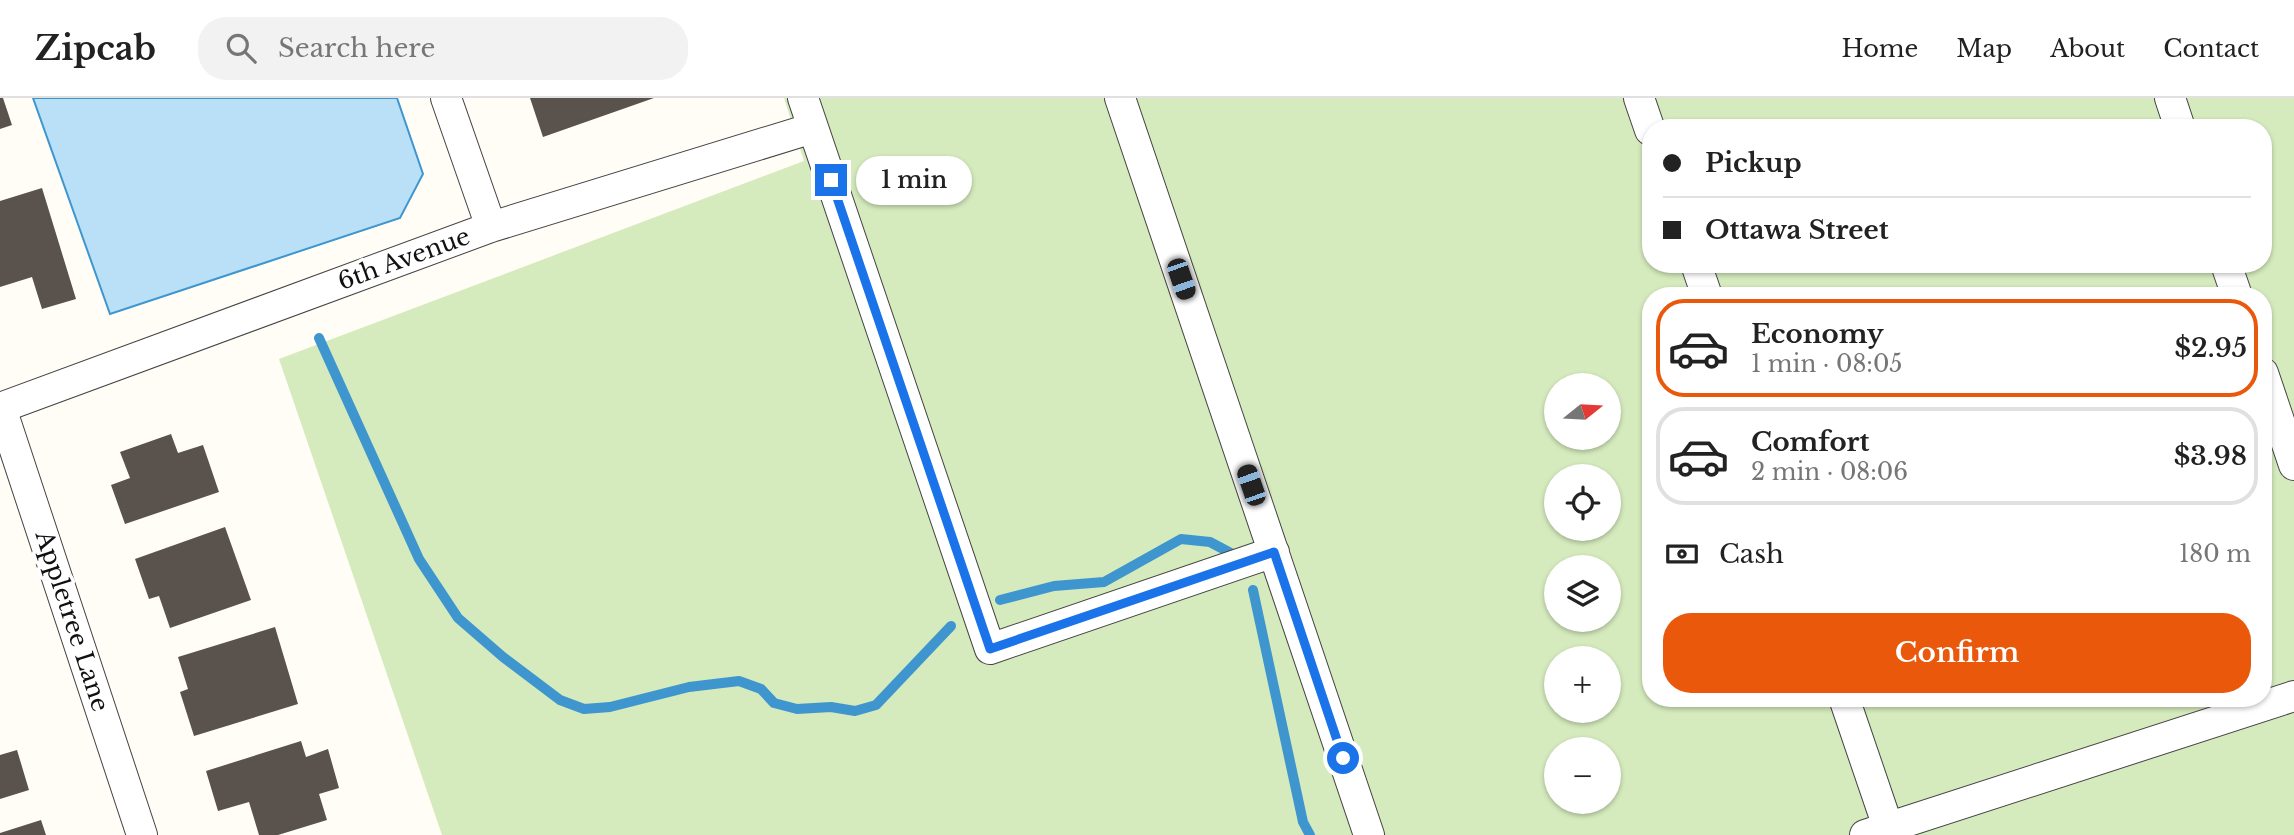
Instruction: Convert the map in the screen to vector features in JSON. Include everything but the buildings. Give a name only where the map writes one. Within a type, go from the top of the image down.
[{"type":"street","points":[[446,98],[491,227]]},
{"type":"street","points":[[803,98],[990,649],[1274,552]]},
{"type":"street","points":[[1120,98],[1369,835]]},
{"type":"street","points":[[1639,98],[1646,119]]},
{"type":"street","points":[[2170,98],[2177,119]]},
{"type":"street","name":"6th Avenue","points":[[0,408],[491,227],[813,128]]},
{"type":"street","points":[[2272,400],[2294,465]]},
{"type":"street","name":"Appletree Lane","points":[[0,408],[142,835]]},
{"type":"street","points":[[2272,703],[2294,696]]},
{"type":"street","points":[[1846,707],[1876,831],[2260,707]]},
{"type":"green space","points":[[784,98],[2294,98],[2294,835],[442,835],[279,359],[804,161]]},
{"type":"water","points":[[33,98],[397,98],[423,174],[400,218],[110,314]]},
{"type":"waterway","points":[[319,338],[419,559],[458,618],[503,657],[560,700],[584,709],[610,707],[689,687],[739,681],[761,689],[774,703],[797,709],[831,707],[855,711],[876,705],[951,626]]},
{"type":"waterway","points":[[1000,600],[1054,586],[1104,582],[1181,539],[1210,542],[1240,558]]},
{"type":"waterway","points":[[1253,590],[1303,822],[1310,835]]},
{"type":"route","points":[[831,180],[990,649],[1274,552],[1343,758]]}]
